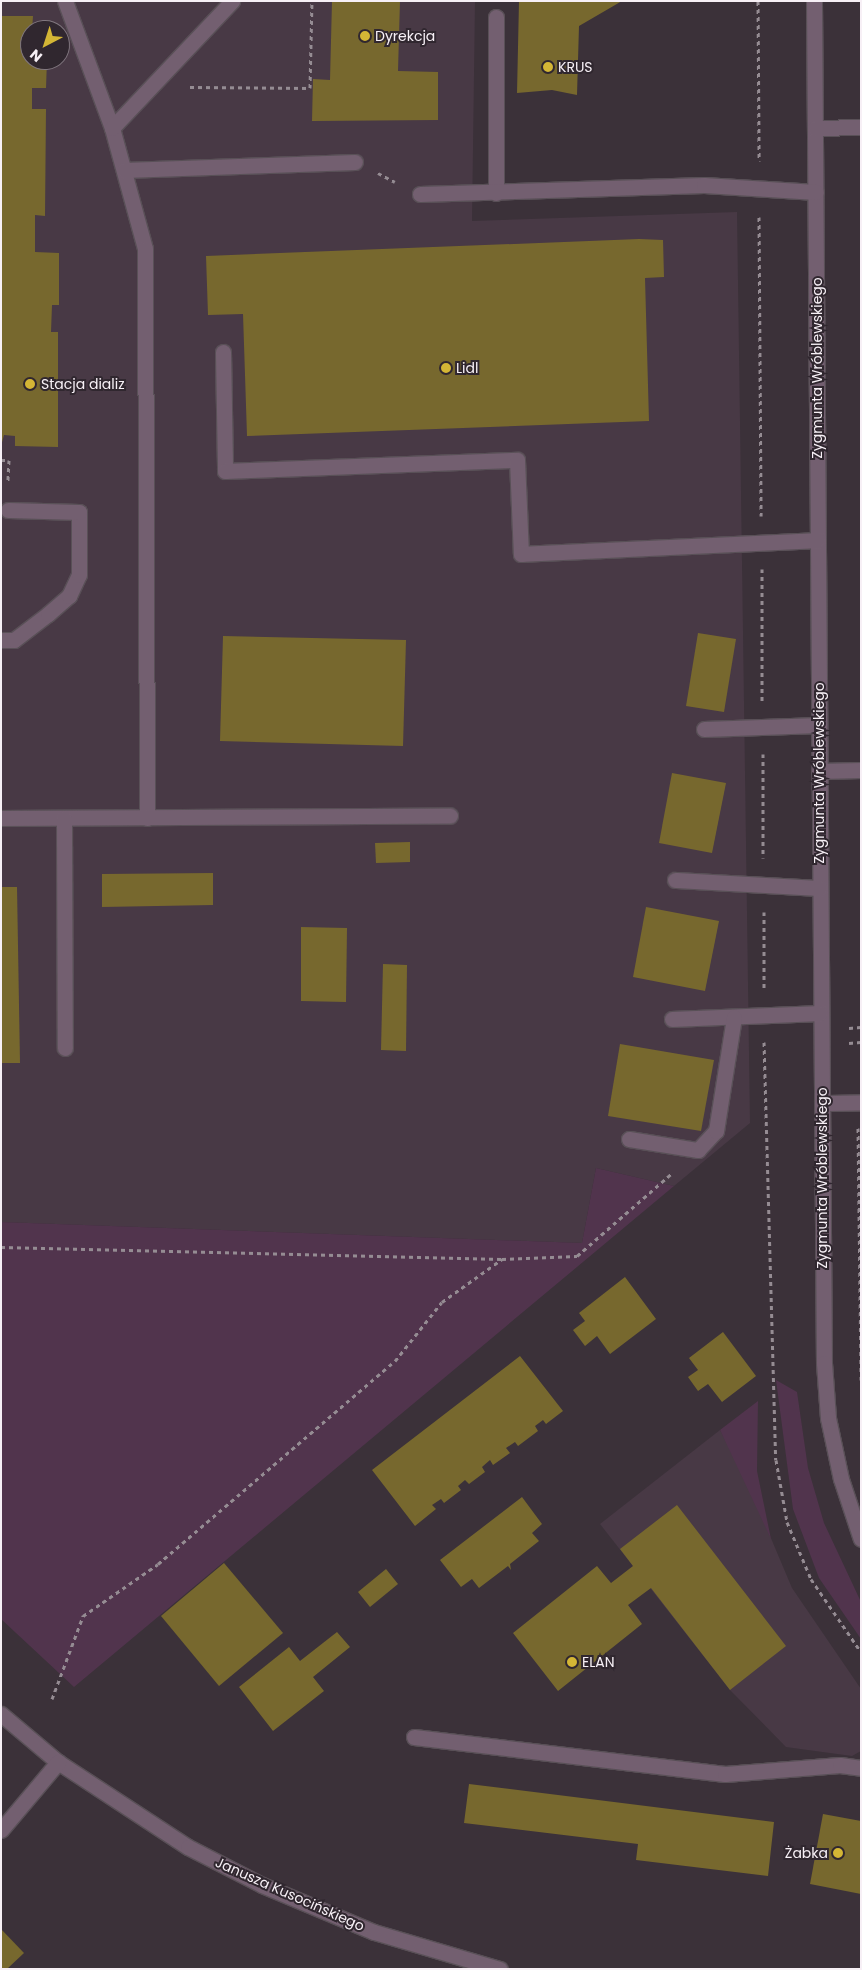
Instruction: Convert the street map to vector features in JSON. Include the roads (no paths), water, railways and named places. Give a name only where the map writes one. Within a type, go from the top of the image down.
[{"type":"street","points":[[65,1],[112,128],[145,249],[147,818]]},
{"type":"street","points":[[112,128],[232,1]]},
{"type":"street","name":"Zygmunta Wróblewskiego","points":[[814,1],[823,1312],[828,1418],[841,1480],[861,1539]]},
{"type":"street","points":[[496,17],[496,193]]},
{"type":"street","points":[[815,128],[861,127]]},
{"type":"street","points":[[124,170],[355,162]]},
{"type":"street","points":[[420,194],[704,185],[816,192]]},
{"type":"street","points":[[223,352],[225,471],[517,460],[521,554],[818,540]]},
{"type":"street","points":[[1,640],[14,640],[48,614],[69,596],[79,575],[79,512],[8,510]]},
{"type":"street","points":[[704,729],[819,725]]},
{"type":"street","points":[[819,771],[861,770]]},
{"type":"street","points":[[1,818],[450,816]]},
{"type":"street","points":[[64,818],[65,1048]]},
{"type":"street","points":[[675,880],[820,888]]},
{"type":"street","points":[[672,1019],[820,1013]]},
{"type":"street","points":[[629,1139],[698,1150],[716,1131],[734,1017]]},
{"type":"street","points":[[822,1103],[861,1102]]},
{"type":"street","name":"Janusza Kusocińskiego","points":[[1,1714],[58,1762],[188,1847],[262,1884],[374,1932],[500,1969]]},
{"type":"street","points":[[414,1737],[725,1774],[840,1766],[861,1768]]},
{"type":"street","points":[[1,1830],[58,1762]]},
{"type":"place","name":"Dyrekcja","points":[[365,36]]},
{"type":"place","name":"KRUS","points":[[548,67]]},
{"type":"place","name":"Lidl","points":[[446,368]]},
{"type":"place","name":"Stacja dializ","points":[[30,384]]},
{"type":"place","name":"ELAN","points":[[572,1662]]},
{"type":"place","name":"Żabka","points":[[838,1853]]}]
